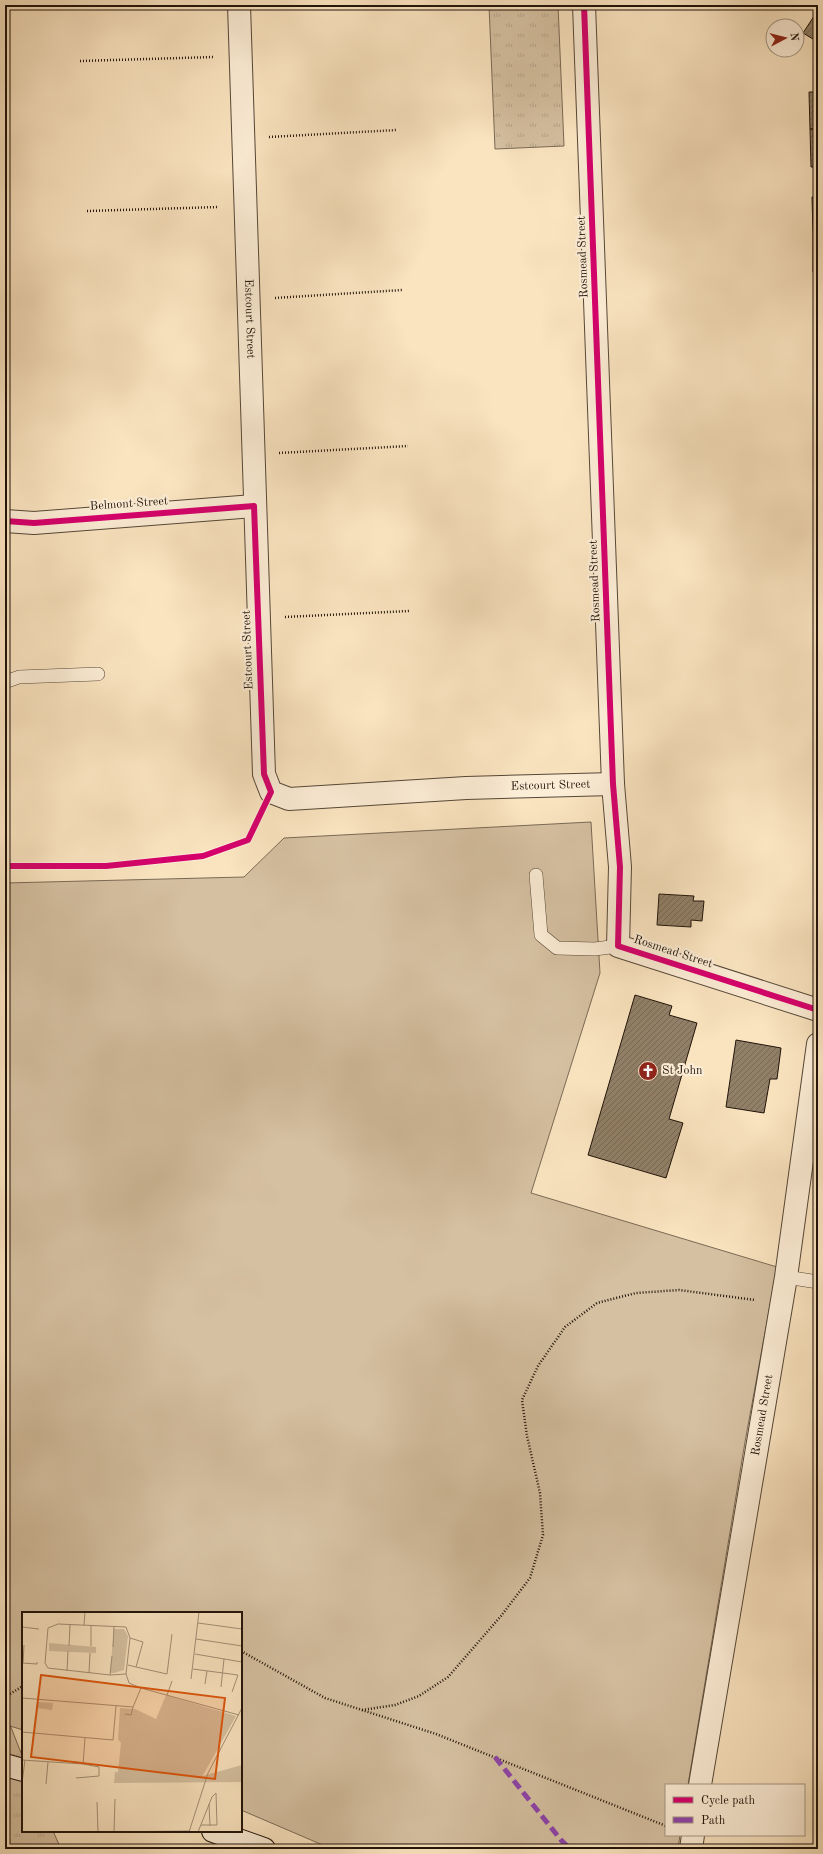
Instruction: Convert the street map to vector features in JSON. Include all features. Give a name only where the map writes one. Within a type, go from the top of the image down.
[{"type":"street","name":"Estcourt Street","points":[[239,5],[254,506],[264,774],[270,792],[289,799],[466,788],[613,784]]},
{"type":"street","name":"Rosmead Street","points":[[584,5],[613,784],[620,868],[618,946],[818,1010]]},
{"type":"street","name":"Belmont Street","points":[[5,522],[34,522],[254,506]]},
{"type":"street","name":"Rosmead Street","points":[[700,1784],[786,1277],[818,1044]]},
{"type":"street","points":[[5,1765],[22,1770]]},
{"type":"street","points":[[216,1832],[264,1849]]},
{"type":"street","points":[[691,1849],[693,1836]]},
{"type":"lane","points":[[5,682],[19,678],[98,674]]},
{"type":"lane","points":[[536,875],[541,935],[557,948],[595,949],[618,946]]},
{"type":"lane","points":[[786,1277],[818,1282]]},
{"type":"path","points":[[80,61],[240,56]]},
{"type":"path","points":[[243,138],[396,130]]},
{"type":"path","points":[[88,212],[245,206]]},
{"type":"path","points":[[248,300],[402,290]]},
{"type":"path","points":[[253,455],[408,446]]},
{"type":"path","points":[[258,618],[408,611]]},
{"type":"path","points":[[362,1710],[394,1705],[413,1698],[448,1677],[501,1616],[530,1578],[543,1535],[540,1493],[527,1436],[522,1400],[538,1366],[565,1327],[597,1303],[636,1293],[679,1290],[781,1304]]},
{"type":"path","points":[[242,1652],[325,1698],[436,1734],[665,1826]]},
{"type":"path","points":[[5,1697],[22,1687]]},
{"type":"green space","points":[[489,5],[558,5],[564,146],[495,149]]},
{"type":"green space","points":[[591,822],[600,973],[531,1193],[777,1267],[745,1442],[688,1784],[665,1784],[665,1836],[680,1836],[678,1849],[332,1849],[242,1810],[242,1612],[22,1612],[22,1730],[10,1726],[5,1712],[5,883],[244,877],[284,838]]},
{"type":"green space","points":[[5,1712],[22,1755],[22,1832],[53,1832],[61,1849],[5,1849]]},
{"type":"building","points":[[818,10],[818,42],[805,34],[805,30]]},
{"type":"building","points":[[809,92],[818,92],[818,129],[810,129]]},
{"type":"building","points":[[810,129],[818,129],[818,167],[811,167]]},
{"type":"building","points":[[818,196],[818,234],[813,234],[812,197]]},
{"type":"building","points":[[813,234],[818,234],[818,271],[813,272]]},
{"type":"building","points":[[815,299],[818,299],[818,336],[816,337]]},
{"type":"building","points":[[818,336],[818,374],[817,374],[816,337]]},
{"type":"building","points":[[659,894],[694,896],[693,901],[704,901],[702,921],[691,920],[691,927],[657,925]]},
{"type":"building","name":"St John","points":[[635,995],[672,1006],[669,1015],[697,1023],[669,1119],[683,1123],[666,1178],[588,1155]]},
{"type":"building","points":[[736,1040],[781,1048],[777,1079],[770,1079],[764,1113],[726,1107]]},
{"type":"marked path","points":[[495,1757],[561,1840],[570,1849]]},
{"type":"cycle path","points":[[584,5],[613,784],[620,867],[618,946],[818,1010]]},
{"type":"cycle path","points":[[5,521],[34,523],[254,506],[264,774],[271,792],[248,840],[203,856],[106,866],[5,866]]},
{"type":"place","name":"St John","points":[[648,1071]]}]
